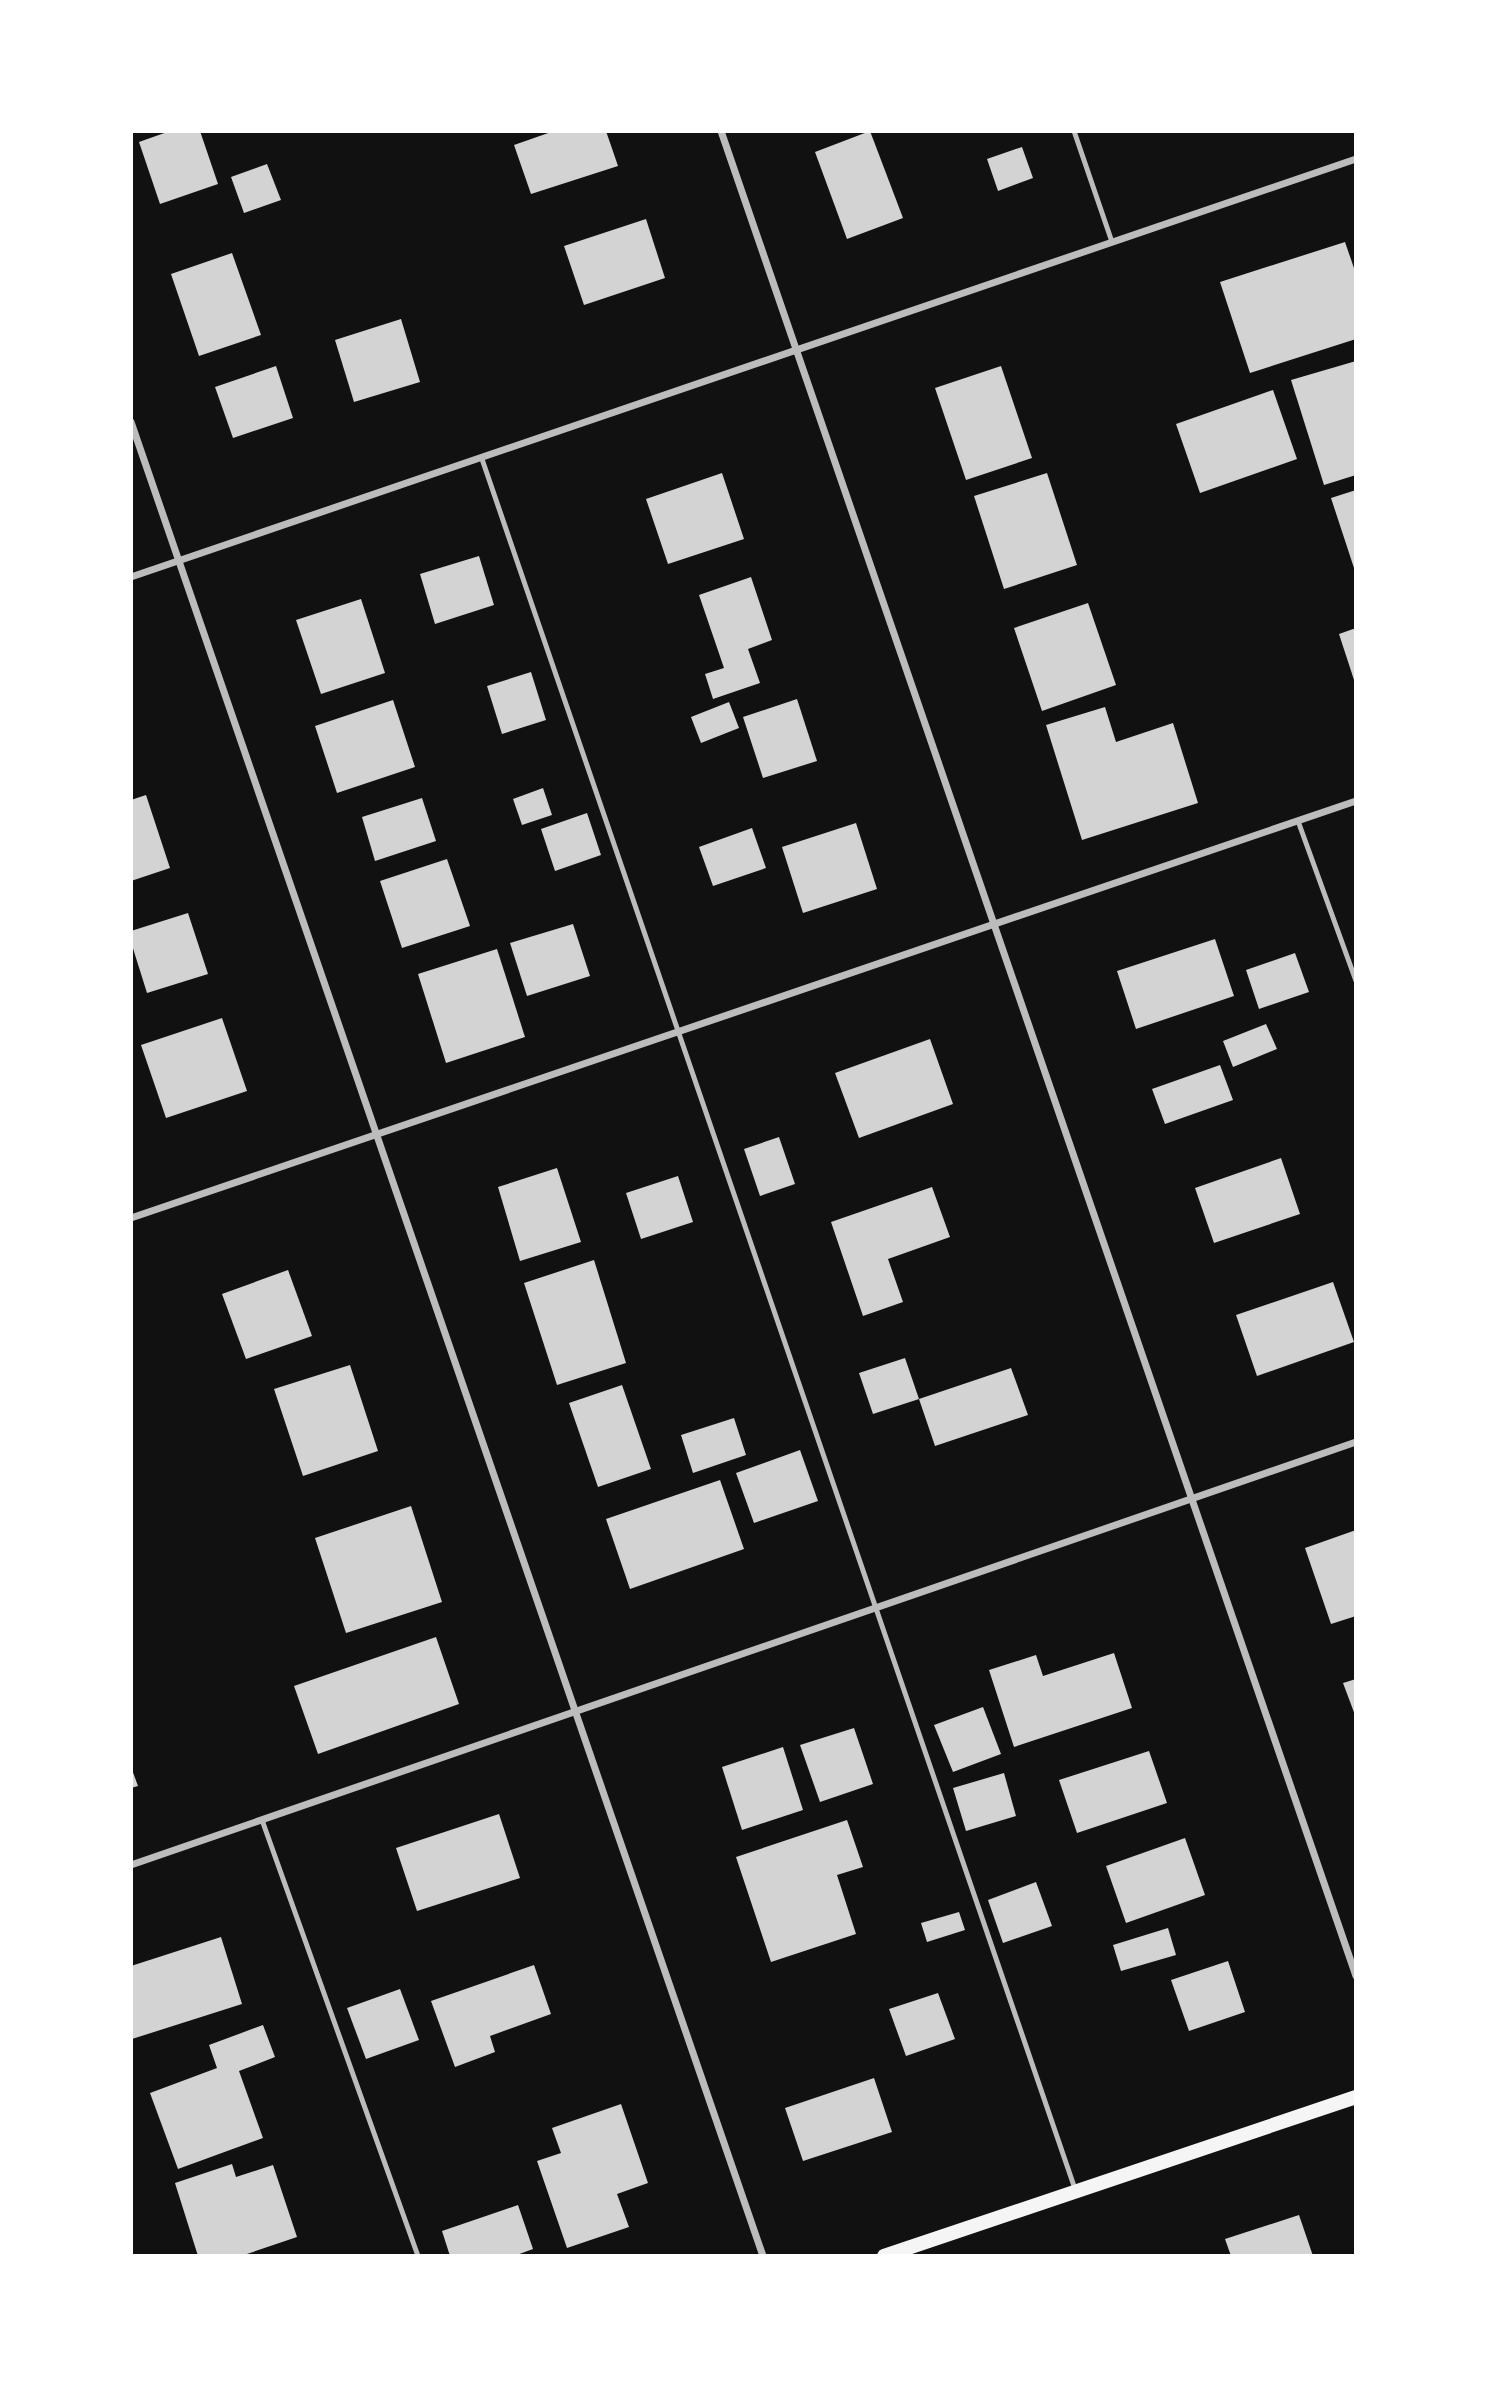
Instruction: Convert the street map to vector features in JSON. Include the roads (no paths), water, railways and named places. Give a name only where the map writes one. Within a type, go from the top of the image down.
[{"type":"main road","points":[[884,2256],[1356,2097]]},
{"type":"street","points":[[721,131],[1356,1976]]},
{"type":"street","points":[[131,577],[1356,159]]},
{"type":"street","points":[[131,422],[763,2256]]},
{"type":"street","points":[[131,1218],[1356,801]]},
{"type":"street","points":[[131,1865],[1356,1442]]},
{"type":"lane","points":[[1074,131],[1112,242]]},
{"type":"lane","points":[[482,459],[1076,2192]]},
{"type":"lane","points":[[1298,821],[1356,981]]},
{"type":"lane","points":[[262,1820],[418,2256]]}]
